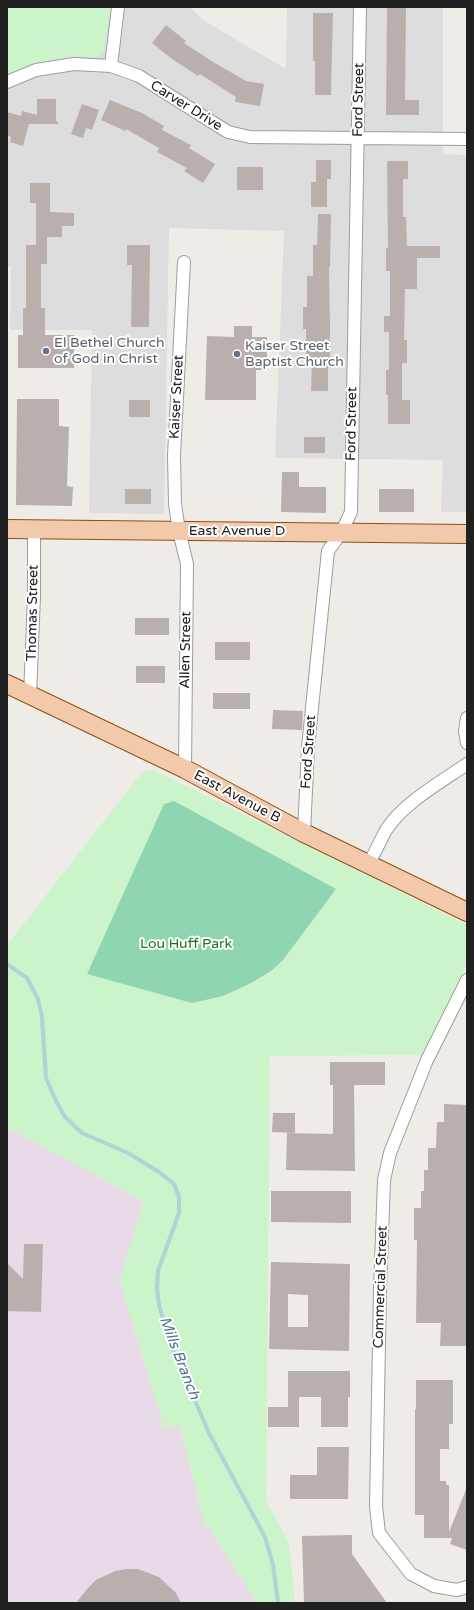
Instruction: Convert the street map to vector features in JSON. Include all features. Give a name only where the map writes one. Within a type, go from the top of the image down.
[{"type":"main road","name":"East Avenue D","points":[[7,529],[467,534]]},
{"type":"main road","name":"East Avenue B","points":[[7,684],[185,769],[304,833],[369,863],[467,912]]},
{"type":"street","points":[[111,66],[118,7]]},
{"type":"street","name":"Ford Street","points":[[304,833],[308,747],[328,551],[341,533],[351,512],[360,7]]},
{"type":"street","name":"Carver Drive","points":[[7,82],[36,70],[74,64],[111,66],[139,76],[228,132],[250,137],[467,139]]},
{"type":"street","name":"Kaiser Street","points":[[179,531],[175,504],[174,456],[184,262]]},
{"type":"street","name":"Thomas Street","points":[[30,696],[34,596],[34,530]]},
{"type":"street","name":"Allen Street","points":[[179,531],[187,564],[185,769]]},
{"type":"street","points":[[467,718],[465,731],[467,744]]},
{"type":"street","points":[[369,863],[386,829],[402,812],[467,764]]},
{"type":"street","name":"Commercial Street","points":[[467,980],[427,1060],[390,1153],[384,1180],[380,1289],[376,1506],[380,1534],[412,1574],[434,1586],[457,1590],[467,1587]]},
{"type":"shaded area","points":[[111,7],[190,7],[203,20],[286,69],[287,7],[443,7],[443,154],[467,155],[467,512],[441,512],[443,460],[275,458],[284,231],[169,228],[164,514],[89,513],[92,330],[10,330],[11,267],[7,267],[7,76],[13,72],[54,60],[76,56],[96,57]]},
{"type":"shaded area","points":[[7,1131],[14,1131],[143,1201],[120,1282],[164,1428],[180,1426],[203,1519],[257,1603],[7,1603]]},
{"type":"green space","points":[[7,7],[111,7],[103,53],[96,58],[76,56],[54,60],[13,72],[7,76]]},
{"type":"green space","name":"Lou Huff Park","points":[[154,770],[467,925],[467,964],[422,1055],[270,1056],[266,1500],[289,1543],[295,1603],[257,1603],[203,1519],[180,1426],[164,1428],[120,1282],[143,1201],[14,1131],[7,1131],[7,945],[136,780],[144,772]]},
{"type":"green space","points":[[174,801],[336,889],[283,960],[271,971],[251,983],[223,996],[192,1003],[87,974],[164,804]]},
{"type":"building","points":[[387,7],[406,7],[405,100],[419,100],[419,115],[386,115]]},
{"type":"building","points":[[313,13],[333,13],[331,95],[315,95]]},
{"type":"building","points":[[166,25],[186,41],[184,43],[213,62],[246,81],[264,84],[260,106],[235,102],[236,97],[200,74],[198,76],[172,59],[152,43]]},
{"type":"building","points":[[37,99],[56,99],[56,121],[58,124],[29,124],[23,146],[10,142],[11,137],[7,135],[7,112],[21,116],[22,111],[37,115]]},
{"type":"building","points":[[110,100],[142,113],[164,126],[162,130],[191,145],[189,148],[215,164],[203,183],[184,171],[187,168],[157,152],[159,148],[126,129],[125,131],[101,120]]},
{"type":"building","points":[[82,104],[99,110],[92,130],[86,128],[83,138],[71,134]]},
{"type":"building","points":[[316,160],[331,160],[331,179],[327,179],[327,207],[311,207],[311,182],[316,182]]},
{"type":"building","points":[[387,161],[408,161],[408,179],[403,179],[403,217],[406,217],[407,246],[440,246],[440,258],[417,258],[417,289],[405,289],[404,340],[407,340],[407,363],[402,363],[402,400],[410,400],[410,424],[388,424],[386,370],[389,370],[389,332],[384,332],[384,316],[390,316],[390,271],[386,271],[386,248],[388,248]]},
{"type":"building","points":[[237,167],[263,167],[263,190],[237,190]]},
{"type":"building","points":[[30,183],[50,183],[50,212],[74,213],[74,226],[62,226],[62,237],[47,237],[47,264],[41,264],[41,308],[45,308],[45,335],[74,335],[74,368],[18,368],[18,335],[23,335],[23,308],[26,308],[26,245],[36,245],[36,203],[30,203]]},
{"type":"building","points":[[318,214],[331,214],[329,267],[330,360],[328,360],[328,391],[311,391],[312,360],[306,360],[306,329],[303,329],[303,307],[307,307],[307,276],[313,276],[313,245],[317,245]]},
{"type":"building","points":[[127,245],[150,245],[149,327],[131,327],[132,265],[127,265]]},
{"type":"building","points":[[234,326],[252,326],[252,337],[267,337],[267,370],[256,370],[256,400],[205,400],[207,336],[234,337]]},
{"type":"building","points":[[17,399],[59,399],[59,426],[69,427],[67,486],[73,487],[72,506],[16,505]]},
{"type":"building","points":[[129,400],[150,400],[150,417],[129,417]]},
{"type":"building","points":[[304,437],[325,437],[325,453],[304,453]]},
{"type":"building","points":[[282,472],[299,472],[299,487],[326,487],[326,513],[281,512]]},
{"type":"building","points":[[125,489],[151,489],[151,504],[125,504]]},
{"type":"building","points":[[379,489],[414,489],[414,512],[379,512]]},
{"type":"building","points":[[135,618],[169,618],[169,635],[135,635]]},
{"type":"building","points":[[215,642],[250,642],[250,660],[215,660]]},
{"type":"building","points":[[136,666],[165,666],[165,683],[136,683]]},
{"type":"building","points":[[213,693],[250,693],[250,709],[213,709]]},
{"type":"building","points":[[273,710],[303,711],[302,730],[272,729]]},
{"type":"building","points":[[330,1062],[385,1062],[385,1085],[354,1085],[355,1171],[286,1170],[287,1133],[333,1134],[333,1085],[330,1085]]},
{"type":"building","points":[[444,1104],[467,1105],[467,1346],[440,1346],[441,1323],[416,1323],[417,1240],[414,1240],[414,1208],[421,1208],[421,1191],[424,1191],[424,1170],[428,1170],[428,1148],[436,1148],[437,1122],[444,1122]]},
{"type":"building","points":[[273,1113],[295,1113],[295,1133],[272,1132]]},
{"type":"building","points":[[271,1191],[351,1191],[351,1223],[271,1222]]},
{"type":"building","points":[[24,1244],[43,1244],[41,1312],[7,1311],[7,1263],[23,1279]]},
{"type":"building","points":[[271,1262],[350,1264],[349,1351],[269,1349]],"holes":[[[288,1294],[308,1295],[308,1327],[288,1327]]]},
{"type":"building","points":[[288,1371],[350,1371],[348,1427],[321,1427],[321,1397],[299,1397],[299,1427],[268,1427],[268,1407],[288,1407]]},
{"type":"building","points":[[416,1380],[453,1380],[453,1424],[449,1424],[449,1449],[440,1449],[440,1481],[446,1481],[446,1485],[449,1485],[449,1532],[467,1487],[467,1550],[450,1544],[452,1538],[424,1538],[424,1515],[415,1515]]},
{"type":"building","points":[[317,1447],[349,1447],[348,1499],[290,1499],[290,1475],[317,1475]]},
{"type":"building","points":[[352,1535],[352,1554],[387,1603],[304,1603],[302,1536]]},
{"type":"building","points":[[138,1569],[159,1577],[176,1593],[181,1603],[76,1603],[96,1580],[115,1571]]},
{"type":"waterway","name":"Mills Branch","points":[[7,964],[27,978],[38,999],[42,1017],[46,1078],[65,1117],[82,1133],[128,1153],[159,1172],[174,1184],[179,1197],[179,1213],[158,1271],[157,1288],[159,1305],[171,1345],[209,1433],[265,1537],[273,1565],[278,1603]]},
{"type":"place","name":"El Bethel Church of God in Christ","points":[[46,351]]},
{"type":"place","name":"Kaiser Street Baptist Church","points":[[237,354]]}]
